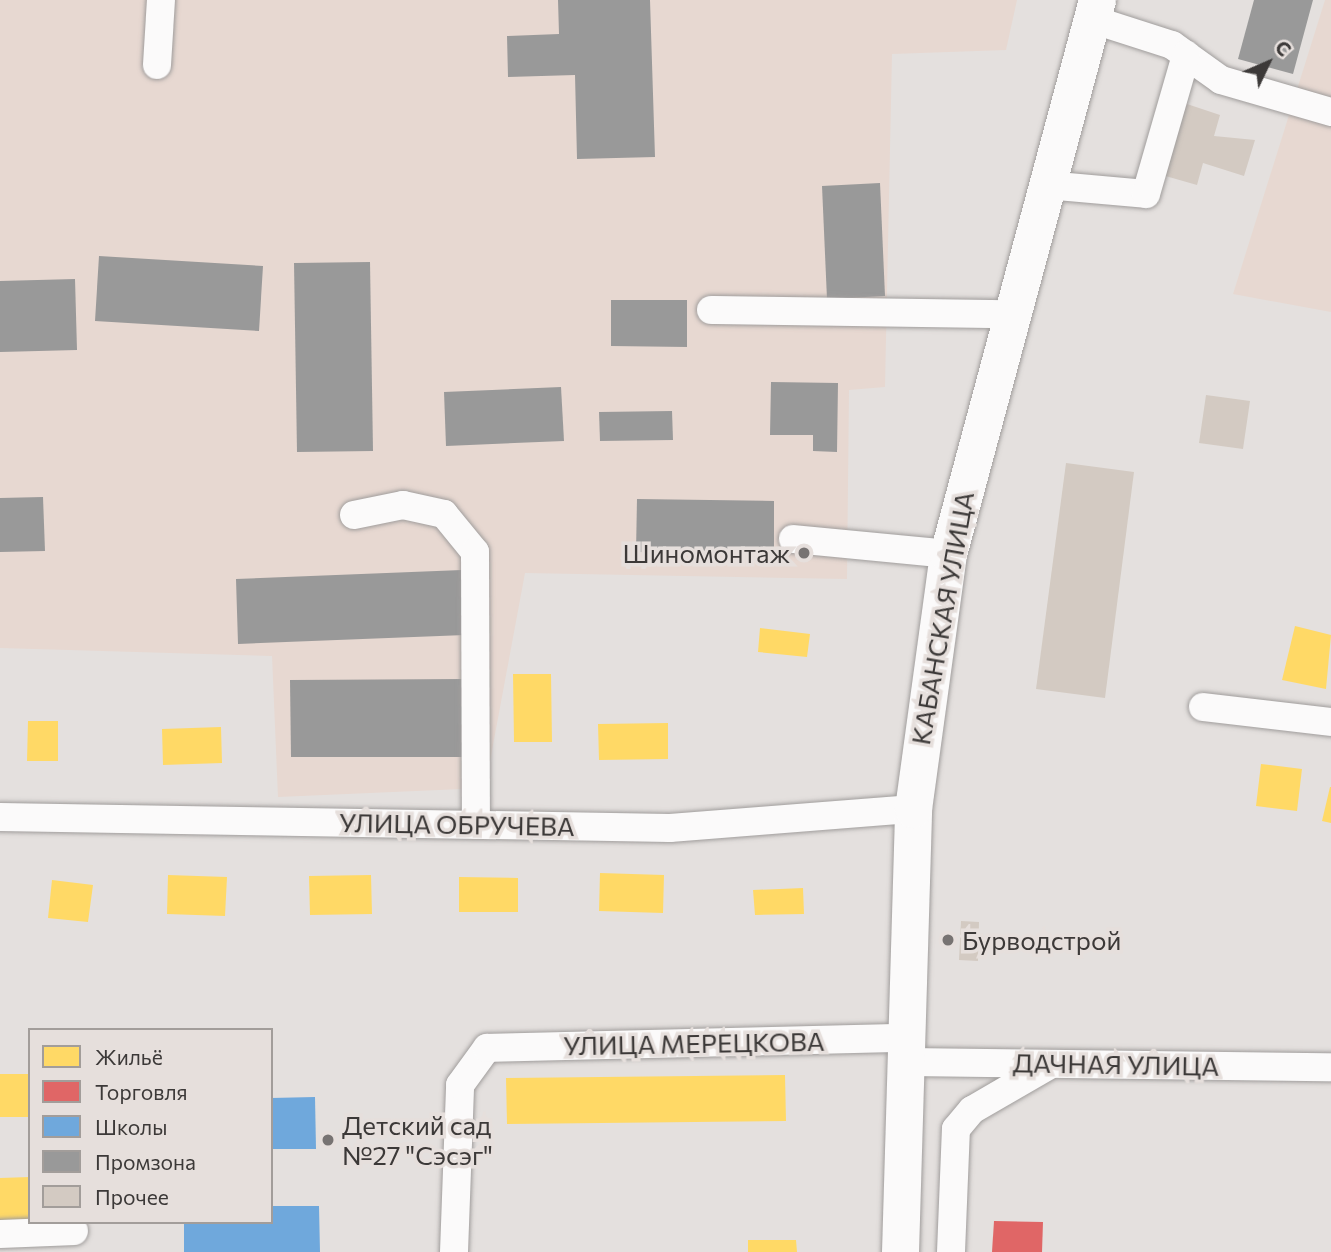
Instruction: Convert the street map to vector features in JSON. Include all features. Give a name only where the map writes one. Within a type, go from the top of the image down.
[{"type":"main road","name":"КАБАНСКАЯ УЛИЦА","points":[[900,1252],[902,1050],[913,808],[948,554],[1094,10]]},
{"type":"street","points":[[157,65],[161,0]]},
{"type":"street","points":[[1094,10],[1186,55],[1220,80],[1331,111]]},
{"type":"street","points":[[1046,186],[1146,194],[1186,55]]},
{"type":"street","points":[[711,310],[1011,314]]},
{"type":"street","points":[[354,515],[403,505],[443,514],[475,552],[476,825]]},
{"type":"street","points":[[793,539],[948,554]]},
{"type":"street","points":[[1203,707],[1331,722]]},
{"type":"street","name":"УЛИЦА ОБРУЧЕВА","points":[[0,817],[670,828],[913,808]]},
{"type":"street","name":"УЛИЦА МЕРЕЦКОВА","points":[[454,1252],[460,1085],[486,1048],[902,1050]]},
{"type":"street","name":"ДАЧНАЯ УЛИЦА","points":[[902,1050],[1054,1063],[1331,1067]]},
{"type":"street","points":[[951,1252],[956,1129],[1001,1090],[1054,1063]]},
{"type":"street","points":[[0,1234],[74,1231]]},
{"type":"shaded area","points":[[0,0],[1017,0],[1006,50],[892,54],[885,387],[849,390],[847,579],[525,573],[485,788],[278,797],[272,656],[0,648]]},
{"type":"shaded area","points":[[1325,0],[1331,0],[1331,312],[1233,294]]},
{"type":"building: Жильё","points":[[1295,626],[1331,635],[1326,689],[1282,680]]},
{"type":"building: Жильё","points":[[760,628],[810,634],[807,657],[758,652]]},
{"type":"building: Жильё","points":[[513,674],[551,674],[552,742],[514,742]]},
{"type":"building: Жильё","points":[[28,721],[58,721],[58,761],[27,761]]},
{"type":"building: Жильё","points":[[668,723],[668,759],[599,760],[598,724]]},
{"type":"building: Жильё","points":[[221,727],[222,763],[163,765],[162,729]]},
{"type":"building: Жильё","points":[[1261,764],[1302,769],[1297,811],[1256,806]]},
{"type":"building: Жильё","points":[[1331,787],[1331,823],[1322,821]]},
{"type":"building: Жильё","points":[[600,873],[664,875],[663,913],[599,911]]},
{"type":"building: Жильё","points":[[168,875],[227,877],[225,916],[167,914]]},
{"type":"building: Жильё","points":[[371,875],[372,914],[310,915],[309,876]]},
{"type":"building: Жильё","points":[[459,877],[518,878],[518,912],[459,912]]},
{"type":"building: Жильё","points":[[52,880],[93,885],[88,922],[48,918]]},
{"type":"building: Жильё","points":[[803,888],[804,914],[755,915],[753,890]]},
{"type":"building: Жильё","points":[[0,1074],[28,1074],[28,1117],[0,1117]]},
{"type":"building: Жильё","points":[[785,1075],[786,1121],[507,1124],[506,1078]]},
{"type":"building: Жильё","points":[[28,1177],[28,1221],[0,1222],[0,1178]]},
{"type":"building: Жильё","points":[[748,1240],[796,1240],[797,1252],[748,1252]]},
{"type":"building: Торговля","points":[[994,1221],[1043,1222],[1042,1252],[992,1252]]},
{"type":"building: Школы","points":[[315,1097],[316,1149],[273,1149],[273,1098]]},
{"type":"building: Школы","points":[[273,1206],[319,1206],[320,1252],[184,1252],[184,1224],[273,1224]]},
{"type":"building: Промзона","points":[[558,0],[650,0],[655,157],[577,159],[575,75],[508,77],[507,36],[559,34]]},
{"type":"building: Промзона","points":[[1254,0],[1313,0],[1293,74],[1238,59]]},
{"type":"building: Промзона","points":[[880,183],[885,296],[827,299],[822,186]]},
{"type":"building: Промзона","points":[[99,256],[263,266],[259,331],[95,321]]},
{"type":"building: Промзона","points":[[370,262],[373,451],[297,452],[294,263]]},
{"type":"building: Промзона","points":[[75,279],[77,350],[0,352],[0,281]]},
{"type":"building: Промзона","points":[[611,300],[687,300],[687,347],[611,346]]},
{"type":"building: Промзона","points":[[771,382],[838,383],[837,452],[813,451],[813,435],[770,435]]},
{"type":"building: Промзона","points":[[561,387],[564,441],[446,446],[444,392]]},
{"type":"building: Промзона","points":[[672,411],[673,440],[600,441],[599,412]]},
{"type":"building: Промзона","points":[[43,497],[45,551],[0,552],[0,498]]},
{"type":"building: Промзона","points":[[637,499],[774,501],[774,554],[636,552]]},
{"type":"building: Промзона","points":[[462,570],[465,635],[238,644],[236,579]]},
{"type":"building: Промзона","points":[[465,679],[465,757],[291,757],[290,680]]},
{"type":"building: Прочее","points":[[1184,103],[1220,115],[1214,136],[1255,140],[1244,176],[1203,163],[1197,185],[1162,175]]},
{"type":"building: Прочее","points":[[1206,395],[1250,401],[1243,449],[1199,443]]},
{"type":"building: Прочее","points":[[1066,463],[1134,472],[1105,698],[1036,689]]},
{"type":"building: Прочее","points":[[961,921],[979,922],[978,961],[959,960]]},
{"type":"place","name":"Шиномонтаж","points":[[804,553]]},
{"type":"place","name":"Бурводстрой","points":[[948,940]]},
{"type":"place","name":"Детский сад №27 \"Сэсэг\"","points":[[328,1140]]}]
